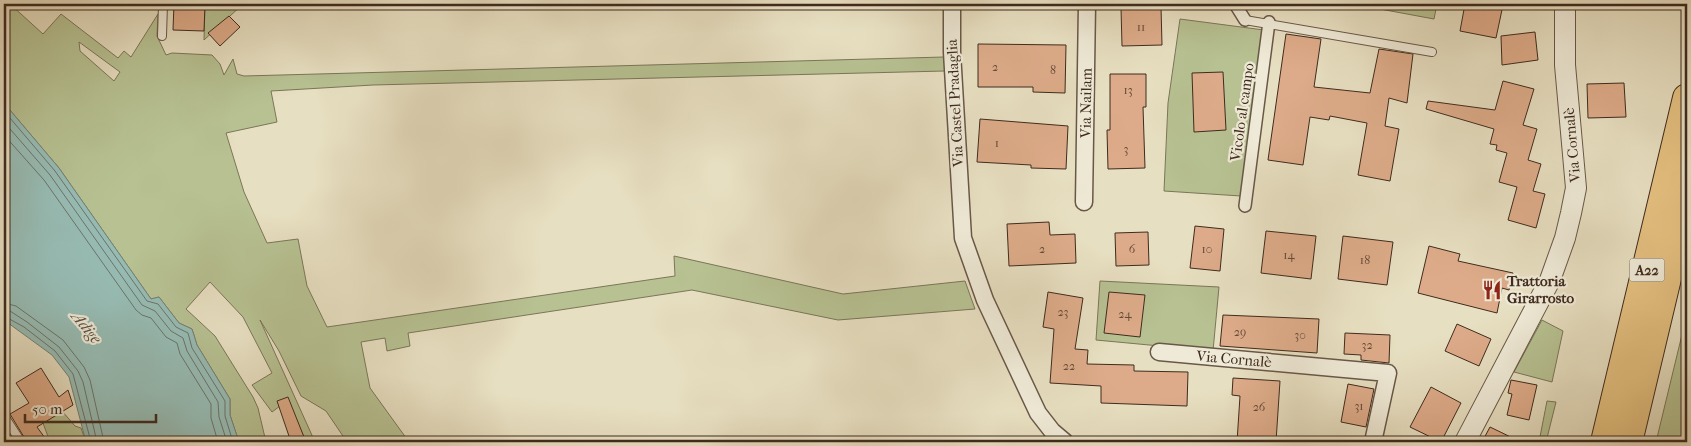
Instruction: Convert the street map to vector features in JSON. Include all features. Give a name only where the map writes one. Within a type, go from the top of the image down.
[{"type":"highway","name":"A22","points":[[1606,442],[1687,98]]},
{"type":"highway","name":"A22","points":[[1628,442],[1687,194]]},
{"type":"street","name":"Via Castel Pradaglia","points":[[952,4],[952,52],[962,238],[985,300],[1038,413],[1052,431],[1065,442]]},
{"type":"street","name":"Via Nailam","points":[[1084,202],[1087,4]]},
{"type":"street","points":[[1236,4],[1245,20]]},
{"type":"street","name":"Via Cornalè","points":[[1465,442],[1550,280],[1569,222],[1576,188],[1566,65],[1565,4]]},
{"type":"street","name":"Vicolo al campo","points":[[1245,206],[1269,22]]},
{"type":"street","name":"Via Cornalè","points":[[1159,352],[1388,373],[1372,442]]},
{"type":"lane","points":[[162,36],[163,4]]},
{"type":"lane","points":[[1245,20],[1269,22],[1432,52]]},
{"type":"lane","points":[[4,416],[21,442]]},
{"type":"green space","points":[[4,4],[10,4],[43,34],[61,14],[118,58],[124,51],[131,57],[158,14],[157,36],[166,55],[172,53],[212,55],[220,64],[224,75],[233,59],[237,74],[244,76],[944,57],[945,71],[373,85],[271,91],[277,122],[226,133],[244,192],[267,243],[298,239],[307,286],[327,327],[675,276],[674,256],[843,294],[965,281],[975,309],[838,320],[692,290],[408,333],[410,346],[387,351],[385,338],[361,342],[370,388],[409,442],[347,442],[326,411],[301,396],[279,351],[260,320],[315,442],[306,442],[288,400],[272,412],[252,385],[272,373],[243,317],[210,282],[186,309],[215,336],[258,408],[266,442],[239,442],[230,415],[230,399],[197,345],[192,329],[179,323],[159,297],[151,299],[59,168],[4,103]],"holes":[[[79,42],[120,72],[114,81],[80,51]]]},
{"type":"green space","points":[[205,4],[243,4],[204,40]]},
{"type":"green space","points":[[1353,4],[1437,4],[1434,19]]},
{"type":"green space","points":[[1180,19],[1264,30],[1241,196],[1164,191],[1168,103]]},
{"type":"green space","points":[[1100,281],[1219,287],[1213,351],[1096,340]]},
{"type":"green space","points":[[1687,314],[1687,442],[1656,442]]},
{"type":"green space","points":[[1542,320],[1563,331],[1552,382],[1514,372]]},
{"type":"green space","points":[[1547,401],[1556,402],[1546,442],[1539,442]]},
{"type":"green space","points":[[62,411],[75,426],[81,428],[86,442],[50,442],[43,423]]},
{"type":"water","name":"Adige","points":[[4,103],[59,168],[151,299],[159,297],[179,323],[192,329],[197,345],[230,399],[230,415],[239,442],[86,442],[69,377],[52,355],[4,320]]},
{"type":"building","points":[[174,4],[205,4],[204,31],[173,30]]},
{"type":"building","points":[[1465,4],[1503,5],[1496,38],[1460,31]]},
{"type":"building","points":[[1161,7],[1162,45],[1122,46],[1121,8]]},
{"type":"building","points":[[229,16],[240,27],[220,46],[208,33]]},
{"type":"building","points":[[1535,32],[1538,60],[1502,65],[1501,36]]},
{"type":"building","points":[[1286,34],[1321,39],[1314,87],[1370,93],[1379,49],[1413,54],[1407,103],[1389,98],[1385,126],[1399,129],[1390,181],[1358,175],[1367,123],[1330,116],[1329,120],[1310,117],[1303,165],[1268,160]]},
{"type":"building","points":[[978,44],[1066,45],[1065,93],[1033,92],[1033,87],[978,87]]},
{"type":"building","points":[[1223,72],[1226,130],[1194,132],[1192,73]]},
{"type":"building","points":[[1110,74],[1146,74],[1146,107],[1143,107],[1145,168],[1108,169],[1107,130],[1110,130]]},
{"type":"building","points":[[1503,81],[1534,89],[1523,125],[1537,129],[1528,160],[1541,164],[1533,191],[1545,194],[1536,228],[1508,220],[1517,187],[1499,182],[1507,153],[1496,150],[1497,145],[1490,144],[1494,129],[1426,109],[1428,101],[1495,110]]},
{"type":"building","points":[[1624,83],[1626,117],[1588,118],[1587,84]]},
{"type":"building","points":[[980,119],[1068,126],[1066,169],[1031,168],[1031,165],[977,162]]},
{"type":"building","points":[[1049,222],[1050,235],[1075,234],[1076,263],[1009,266],[1007,224]]},
{"type":"building","points":[[1195,226],[1224,229],[1220,271],[1190,268]]},
{"type":"building","points":[[1266,231],[1316,236],[1311,279],[1261,273]]},
{"type":"building","points":[[1148,232],[1149,265],[1116,266],[1115,233]]},
{"type":"building","points":[[1343,236],[1393,242],[1387,285],[1338,279]]},
{"type":"building","points":[[1429,246],[1460,254],[1458,261],[1513,273],[1509,290],[1502,288],[1497,313],[1418,293]]},
{"type":"building","points":[[1048,292],[1083,298],[1075,349],[1088,350],[1087,364],[1134,365],[1134,371],[1188,372],[1187,406],[1101,403],[1101,386],[1050,383],[1054,329],[1043,327]]},
{"type":"building","points":[[1109,292],[1145,295],[1140,337],[1104,333]]},
{"type":"building","points":[[1223,315],[1319,319],[1317,353],[1220,346]]},
{"type":"building","points":[[1457,324],[1491,339],[1479,366],[1445,351]]},
{"type":"building","points":[[1345,333],[1390,335],[1389,363],[1361,360],[1361,355],[1344,354]]},
{"type":"building","points":[[41,368],[59,397],[68,390],[73,405],[37,427],[45,438],[37,442],[27,442],[10,414],[29,403],[16,383]]},
{"type":"building","points":[[1233,378],[1280,381],[1276,442],[1237,442],[1240,396],[1232,395]]},
{"type":"building","points":[[1511,380],[1537,385],[1529,420],[1507,415],[1512,394],[1508,393]]},
{"type":"building","points":[[1348,384],[1374,389],[1366,427],[1341,422]]},
{"type":"building","points":[[1431,387],[1461,403],[1441,442],[1410,427]]},
{"type":"building","points":[[288,397],[306,442],[291,442],[277,401]]},
{"type":"building","points":[[1490,427],[1521,442],[1482,442]]},
{"type":"place","name":"Trattoria Girarrosto","points":[[1492,290]]}]
